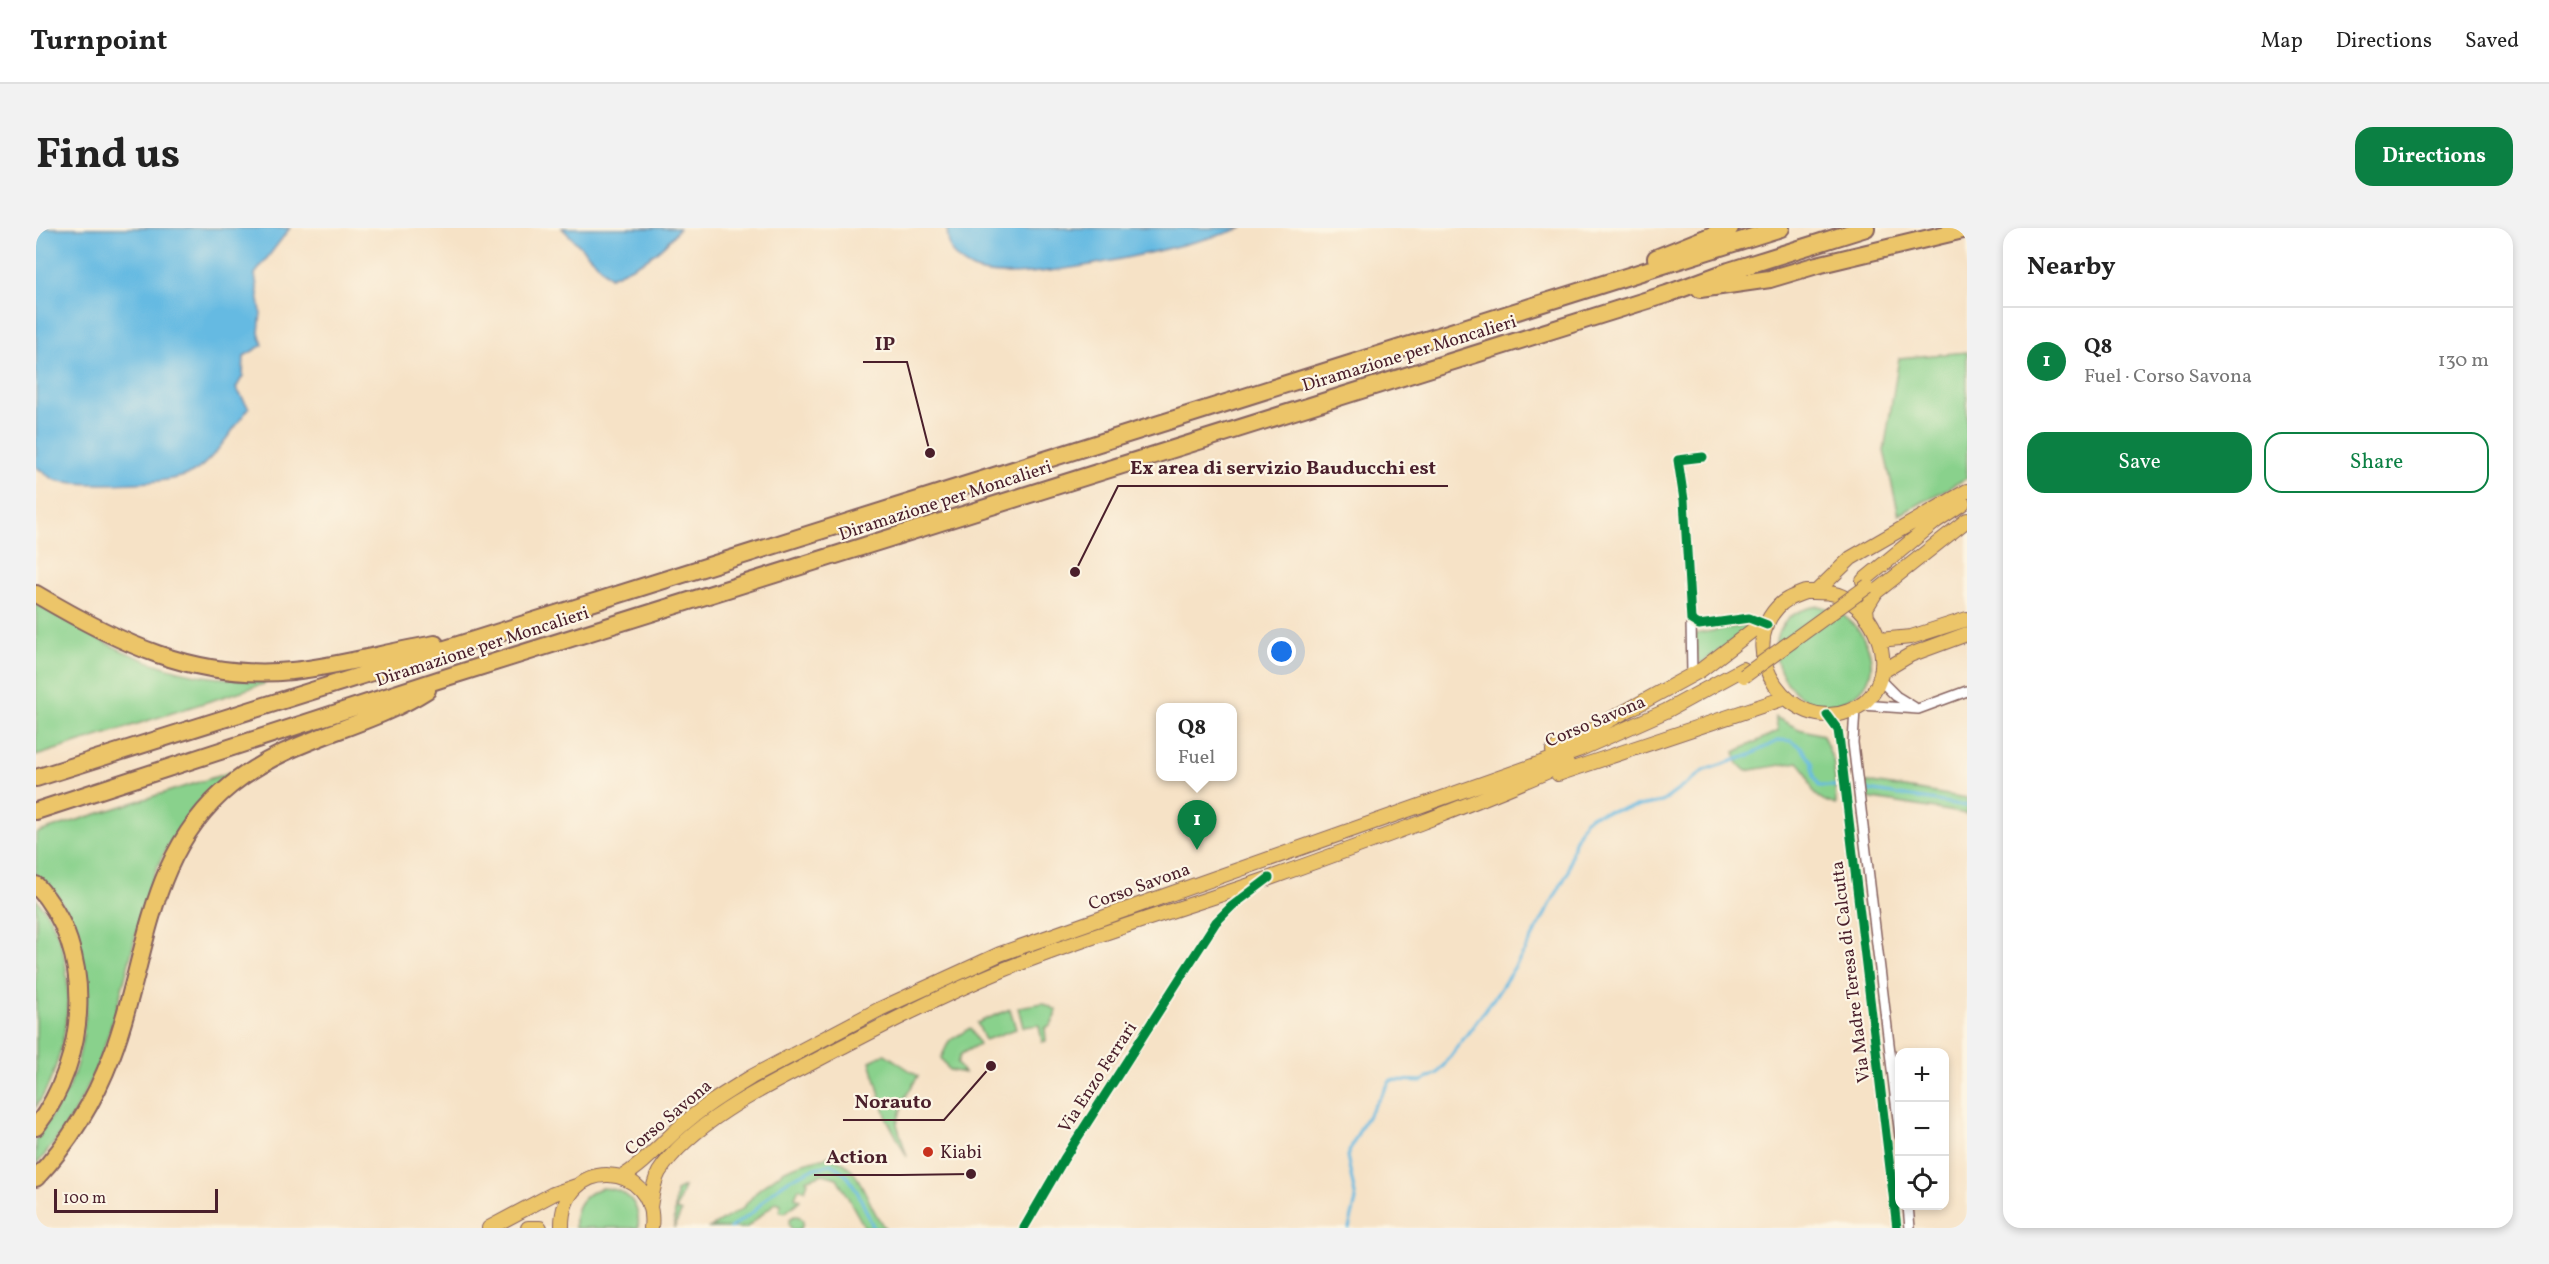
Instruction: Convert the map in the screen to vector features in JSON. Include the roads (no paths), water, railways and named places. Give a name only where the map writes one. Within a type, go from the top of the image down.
[{"type":"highway","points":[[1562,298],[1730,228]]},
{"type":"highway","name":"Diramazione per Moncalieri","points":[[36,778],[1781,228]]},
{"type":"highway","name":"Diramazione per Moncalieri","points":[[36,811],[447,677],[1667,294],[1729,271],[1866,228]]},
{"type":"highway","points":[[1667,294],[1770,279],[1967,229]]},
{"type":"highway","points":[[36,594],[103,633],[143,651],[213,669],[290,672],[327,667],[409,648],[472,641]]},
{"type":"highway","points":[[36,1178],[67,1140],[100,1084],[122,1027],[163,876],[195,821],[231,785],[251,771],[314,739],[405,704],[447,677]]},
{"type":"highway","points":[[36,885],[51,904],[65,930],[73,952],[79,990],[79,1013],[71,1056],[54,1098],[36,1127]]},
{"type":"main road","points":[[1816,592],[1851,558],[1967,491]]},
{"type":"main road","name":"Corso Savona","points":[[1865,583],[1936,521],[1967,501]]},
{"type":"main road","name":"Corso Savona","points":[[651,1228],[650,1207],[653,1186],[660,1172],[687,1142],[711,1122],[762,1089],[887,1024],[1005,969],[1269,878],[1482,800],[1686,710],[1719,693],[1744,672],[1967,510]]},
{"type":"main road","points":[[1867,618],[1866,608],[1876,592],[1967,520]]},
{"type":"main road","points":[[1805,592],[1829,592],[1844,597],[1867,618],[1879,640],[1883,655],[1881,676],[1873,693],[1858,707],[1841,714],[1827,715],[1802,709],[1785,698],[1777,689],[1763,659],[1762,641],[1767,625],[1777,607],[1805,592]]},
{"type":"main road","points":[[1879,640],[1911,637],[1967,619]]},
{"type":"main road","points":[[1476,786],[1568,744],[1692,675],[1753,630],[1767,625]]},
{"type":"main road","points":[[1881,676],[1910,655],[1967,634]]},
{"type":"main road","name":"Corso Savona","points":[[621,1177],[644,1163],[680,1127],[728,1091],[880,1009],[940,980],[1000,954],[1578,750],[1744,672]]},
{"type":"main road","points":[[1482,800],[1785,698]]},
{"type":"main road","name":"Corso Savona","points":[[489,1228],[553,1194],[605,1174],[621,1177],[634,1184],[644,1194],[650,1207]]},
{"type":"main road","points":[[562,1228],[561,1214],[566,1199],[576,1186]]},
{"type":"main road","points":[[528,1228],[540,1228]]},
{"type":"street","points":[[1692,675],[1684,500],[1678,460],[1703,457]]},
{"type":"street","points":[[1690,620],[1699,625],[1749,618],[1767,625]]},
{"type":"street","points":[[1881,676],[1896,696],[1918,709]]},
{"type":"street","points":[[1858,707],[1881,705],[1918,709],[1967,692]]},
{"type":"street","name":"Via Madre Teresa di Calcutta","points":[[1858,707],[1853,743],[1895,1103]]},
{"type":"street","name":"Via Madre Teresa di Calcutta","points":[[1827,715],[1838,730],[1840,744],[1897,1228]]},
{"type":"street","name":"Via Enzo Ferrari","points":[[1024,1228],[1064,1159],[1223,914],[1269,878]]},
{"type":"street","points":[[1908,1210],[1910,1228]]},
{"type":"water","points":[[36,228],[290,228],[255,274],[261,312],[259,333],[263,345],[244,356],[243,376],[236,388],[249,408],[215,453],[200,468],[192,473],[165,480],[107,484],[59,481],[36,467]]},
{"type":"water","points":[[562,228],[679,228],[649,258],[610,277]]},
{"type":"water","points":[[947,228],[1243,228],[1186,244],[1105,262],[1024,273],[993,273],[971,268],[959,260],[952,252]]},
{"type":"waterway","points":[[1349,1228],[1356,1200],[1347,1156],[1363,1123],[1391,1080],[1422,1081],[1438,1073],[1497,994],[1525,951],[1568,872],[1574,841],[1585,820],[1595,814],[1662,802],[1705,770],[1750,755],[1779,740],[1791,741],[1800,746],[1812,762],[1814,776],[1819,786],[1836,786]]},
{"type":"waterway","points":[[1868,790],[1967,806]]},
{"type":"waterway","points":[[730,1228],[752,1213],[773,1191],[790,1179],[812,1169],[831,1164],[840,1169],[852,1183],[874,1228]]},
{"type":"place","name":"IP","points":[[930,453]]},
{"type":"place","name":"Ex area di servizio Bauducchi est","points":[[1075,572]]},
{"type":"place","name":"Q8","points":[[1197,850]]},
{"type":"place","name":"Norauto","points":[[991,1066]]},
{"type":"place","name":"Kiabi","points":[[928,1152]]},
{"type":"place","name":"Action","points":[[971,1174]]}]
